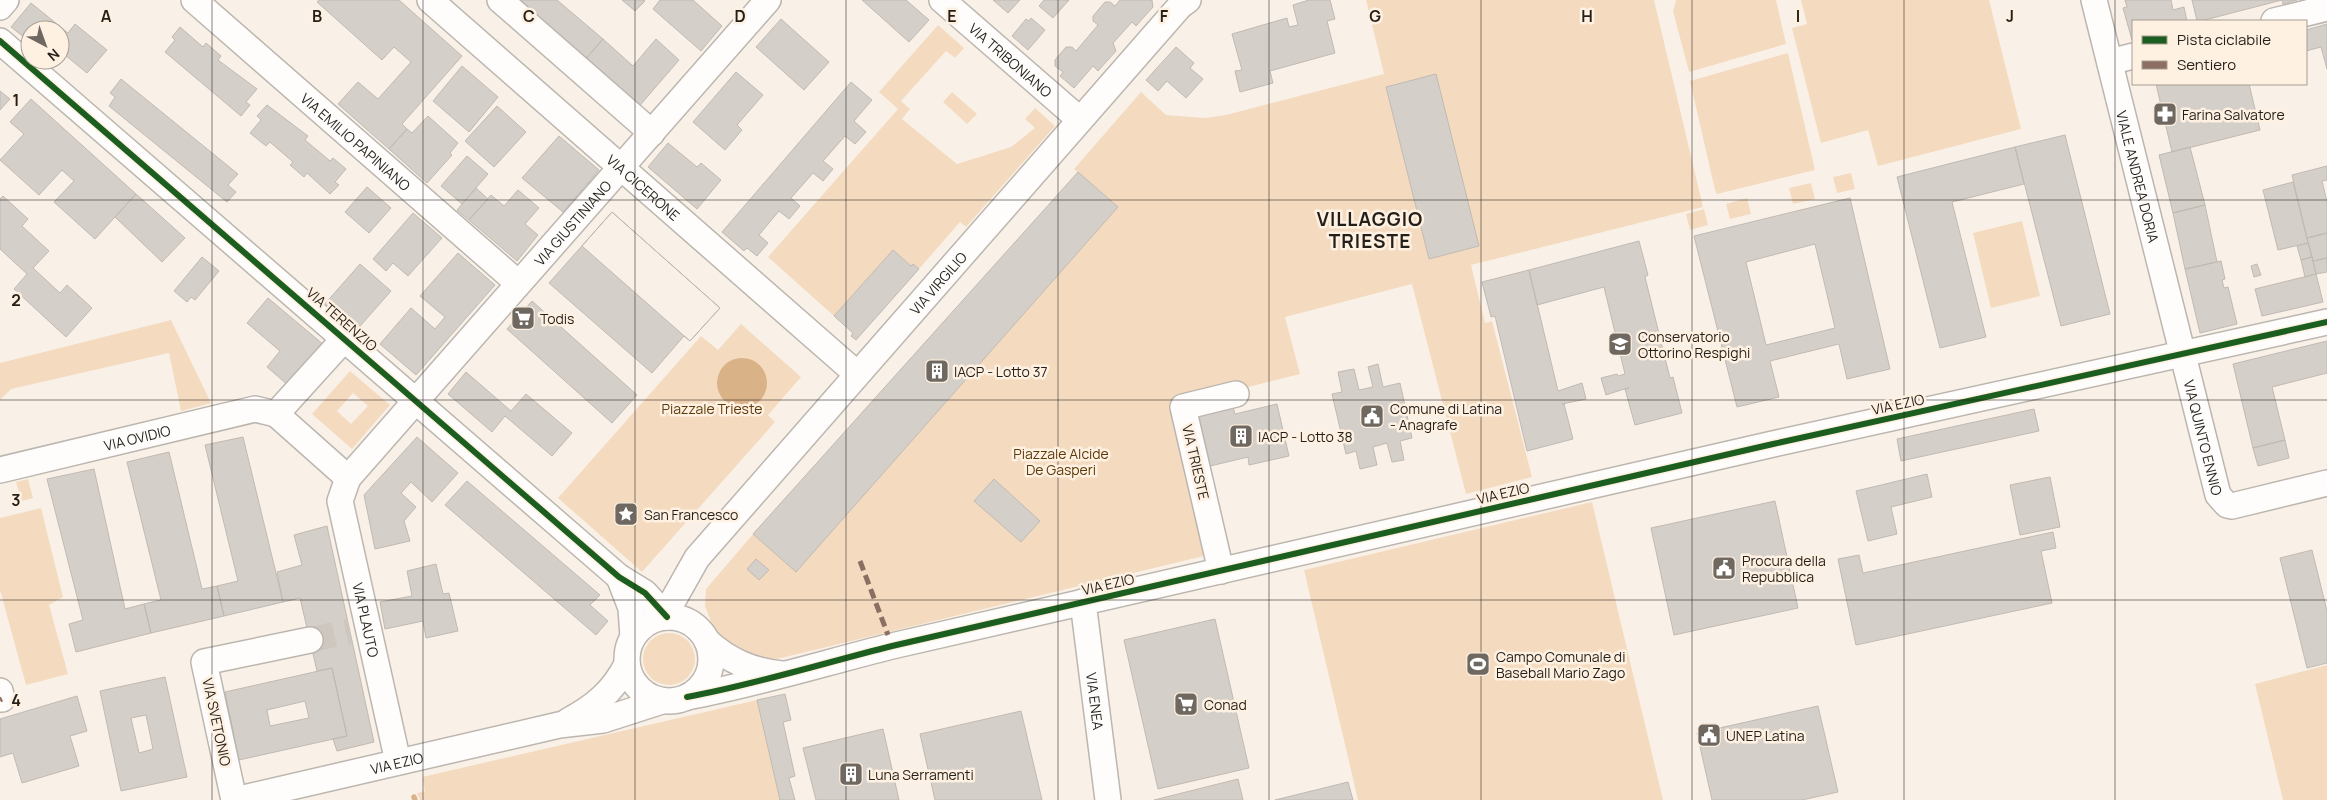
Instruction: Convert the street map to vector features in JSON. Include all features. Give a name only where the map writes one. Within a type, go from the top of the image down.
[{"type":"street","points":[[0,7],[6,0]]},
{"type":"street","name":"VIA EMILIO PAPINIANO","points":[[194,0],[518,283]]},
{"type":"street","name":"VIA CICERONE","points":[[430,0],[857,374]]},
{"type":"street","points":[[500,0],[652,133]]},
{"type":"street","name":"VIA GIUSTINIANO","points":[[348,478],[768,0]]},
{"type":"street","name":"VIA TRIBONIANO","points":[[942,0],[1079,119]]},
{"type":"street","name":"VIALE ANDREA DORIA","points":[[2094,0],[2122,59],[2182,354]]},
{"type":"street","name":"VIA VIRGILIO","points":[[645,593],[650,594],[660,589],[697,558],[1183,2]]},
{"type":"street","points":[[2278,20],[2327,8]]},
{"type":"street","name":"VIA TERENZIO","points":[[0,41],[619,576],[645,593],[667,617]]},
{"type":"street","name":"VIA EZIO","points":[[687,697],[759,682],[782,674],[1084,602],[1773,444],[2327,322]]},
{"type":"street","points":[[345,338],[276,414],[348,478]]},
{"type":"street","name":"VIA QUINTO ENNIO","points":[[2182,354],[2216,489],[2222,502],[2232,506],[2327,482]]},
{"type":"street","name":"VIA TRIESTE","points":[[1221,571],[1183,407],[1236,394]]},
{"type":"street","name":"VIA OVIDIO","points":[[0,470],[255,409],[276,414]]},
{"type":"street","name":"VIA PLAUTO","points":[[348,478],[340,501],[359,629],[398,762]]},
{"type":"street","points":[[697,558],[691,595],[703,636],[711,654],[710,667],[706,679],[698,690],[687,697],[675,701],[662,701],[652,698],[638,689],[629,675],[626,664],[628,650],[633,637],[648,623],[667,617],[678,618],[690,622],[703,636]]},
{"type":"street","name":"VIA VIRGILIO","points":[[667,617],[671,604],[697,558]]},
{"type":"street","name":"VIA TERENZIO","points":[[619,576],[632,608],[633,637]]},
{"type":"street","name":"VIA ENEA","points":[[1084,602],[1108,800]]},
{"type":"street","name":"VIA EZIO","points":[[703,636],[719,652],[738,664],[765,672],[782,674]]},
{"type":"street","name":"VIA SVETONIO","points":[[235,800],[204,662],[310,640]]},
{"type":"street","name":"VIA EZIO","points":[[559,726],[601,700],[618,682],[626,664]]},
{"type":"street","name":"VIA EZIO","points":[[235,800],[559,726],[603,720],[662,701]]},
{"type":"green space","name":"Piazzale Alcide De Gasperi","points":[[1366,0],[1654,0],[1703,207],[1471,265],[1485,323],[1492,321],[1532,477],[1466,494],[1412,284],[1285,317],[1300,374],[1177,405],[1212,554],[777,659],[761,659],[742,653],[721,637],[713,627],[705,606],[706,589],[753,534],[1118,207],[1074,169],[1141,92],[1166,115],[1205,118],[1226,115],[1384,74]]},
{"type":"green space","points":[[1676,0],[1776,0],[1786,44],[1689,72],[1673,11]]},
{"type":"green space","points":[[1801,0],[1989,0],[2021,129],[1878,166],[1868,130],[1821,143],[1792,28],[1807,24]]},
{"type":"green space","points":[[938,25],[964,48],[955,58],[946,51],[901,101],[910,109],[902,119],[957,164],[1011,147],[1035,128],[1025,119],[1035,108],[1055,126],[966,227],[960,222],[919,269],[913,264],[911,266],[893,250],[834,316],[768,257],[898,109],[879,92]]},
{"type":"green space","points":[[1788,53],[1815,170],[1717,194],[1690,81]]},
{"type":"green space","points":[[952,92],[977,114],[967,124],[943,102]]},
{"type":"green space","points":[[1851,173],[1855,189],[1837,193],[1833,177]]},
{"type":"green space","points":[[1811,183],[1815,199],[1793,204],[1789,188]]},
{"type":"green space","points":[[1747,198],[1751,214],[1730,219],[1726,204]]},
{"type":"green space","points":[[1704,209],[1708,225],[1690,230],[1686,214]]},
{"type":"green space","points":[[2022,221],[2040,296],[1991,308],[1973,233]]},
{"type":"green space","points":[[171,320],[211,403],[181,411],[169,353],[11,389],[0,400],[0,363]]},
{"type":"green space","name":"Piazzale Trieste","points":[[741,324],[801,377],[768,415],[775,422],[642,572],[558,498],[701,336],[718,350]]},
{"type":"green space","points":[[350,371],[390,405],[352,449],[312,414]],"holes":[[[353,393],[368,406],[351,424],[337,411]]]},
{"type":"green space","points":[[28,479],[33,498],[22,501],[16,482]]},
{"type":"green space","name":"Campo Comunale di Baseball Mario Zago","points":[[1592,502],[1663,800],[1358,800],[1304,570]]},
{"type":"green space","points":[[41,508],[63,597],[49,605],[68,674],[26,685],[0,590],[0,518]]},
{"type":"green space","points":[[669,633],[679,635],[687,641],[693,649],[695,659],[693,669],[687,677],[679,683],[669,685],[659,683],[651,677],[645,669],[643,659],[645,649],[651,641],[659,635]]},
{"type":"green space","points":[[2327,665],[2327,800],[2283,800],[2255,684]]},
{"type":"green space","points":[[757,700],[780,800],[420,800],[417,793],[425,791],[422,777]]},
{"type":"shaded area","points":[[742,358],[752,360],[760,365],[765,373],[767,383],[765,393],[760,401],[752,406],[742,408],[732,406],[724,401],[719,393],[717,383],[719,373],[724,365],[732,360]]},
{"type":"building","points":[[319,0],[399,0],[462,56],[402,124],[407,129],[389,149],[338,104],[358,82],[378,99],[411,62],[394,47],[382,60],[317,2]]},
{"type":"building","points":[[512,0],[557,0],[603,39],[582,63]]},
{"type":"building","points":[[622,0],[644,0],[645,1],[635,11]]},
{"type":"building","points":[[660,0],[693,0],[722,26],[701,51],[653,9]]},
{"type":"building","points":[[862,0],[906,0],[929,20],[909,42]]},
{"type":"building","points":[[993,0],[1020,0],[1008,13]]},
{"type":"building","points":[[1044,0],[1069,0],[1053,18],[1039,6]]},
{"type":"building","points":[[1120,0],[1152,0],[1153,7],[1136,26],[1132,22],[1113,43],[1116,51],[1098,71],[1093,66],[1074,88],[1060,76],[1063,72],[1055,66],[1055,60],[1066,47],[1072,47],[1076,51],[1098,25],[1093,21],[1093,16],[1105,2],[1110,2],[1115,6]]},
{"type":"building","points":[[1309,0],[1330,0],[1335,19],[1327,21],[1335,53],[1270,71],[1273,83],[1240,92],[1235,71],[1242,70],[1232,34],[1287,18],[1289,27],[1298,25],[1293,5]]},
{"type":"building","points":[[2125,0],[2171,0],[2173,10],[2184,7],[2187,20],[2132,20],[2132,40],[2123,8],[2127,7]]},
{"type":"building","points":[[2192,0],[2282,0],[2205,20],[2197,20]]},
{"type":"building","points":[[2282,0],[2297,0],[2283,4]]},
{"type":"building","points":[[31,3],[52,20],[20,20],[20,34],[11,27]]},
{"type":"building","points":[[1031,18],[1045,30],[1028,50],[1012,36],[1026,19],[1029,21]]},
{"type":"building","points":[[781,19],[829,62],[804,90],[756,47]]},
{"type":"building","points":[[75,24],[107,50],[87,73],[70,59],[70,30]]},
{"type":"building","points":[[2327,24],[2327,69],[2321,47],[2307,51],[2307,30]]},
{"type":"building","points":[[180,27],[203,47],[206,43],[221,56],[218,60],[257,89],[246,102],[250,105],[241,116],[165,52],[175,40],[172,37]]},
{"type":"building","points":[[603,39],[633,66],[656,39],[679,60],[636,110],[582,63]]},
{"type":"building","points":[[1176,47],[1194,63],[1190,68],[1203,79],[1186,98],[1167,81],[1158,91],[1146,80]]},
{"type":"building","points":[[462,66],[498,97],[469,132],[433,101]]},
{"type":"building","points":[[736,72],[763,95],[737,125],[742,130],[725,150],[693,122]]},
{"type":"building","points":[[1436,74],[1479,246],[1429,259],[1386,87]]},
{"type":"building","points":[[121,79],[238,174],[228,185],[236,192],[227,202],[109,106],[115,97],[110,93]]},
{"type":"building","points":[[851,82],[872,100],[854,121],[866,132],[855,144],[845,136],[823,161],[833,169],[823,181],[813,173],[791,198],[800,206],[789,219],[779,211],[759,235],[768,243],[757,256],[747,248],[744,251],[722,232]]},
{"type":"building","points":[[2156,85],[2249,85],[2260,130],[2172,152]]},
{"type":"building","points":[[0,91],[10,99],[0,110]]},
{"type":"building","points":[[31,99],[136,194],[95,239],[54,202],[74,181],[62,170],[39,195],[0,160],[24,134],[10,122]]},
{"type":"building","points":[[267,105],[308,136],[305,140],[330,161],[333,158],[346,169],[335,182],[339,185],[330,194],[307,173],[304,177],[290,165],[293,162],[270,142],[266,146],[250,133],[261,120],[257,116]]},
{"type":"building","points":[[497,106],[526,132],[494,167],[465,141]]},
{"type":"building","points":[[428,116],[458,143],[450,153],[452,155],[427,183],[389,149],[407,129],[412,133]]},
{"type":"building","points":[[2065,135],[2110,314],[2061,326],[2015,147]]},
{"type":"building","points":[[559,136],[599,170],[563,212],[522,178]]},
{"type":"building","points":[[668,143],[697,167],[701,163],[721,180],[697,209],[648,167]]},
{"type":"building","points":[[2015,147],[2024,184],[1952,202],[1986,337],[1940,348],[1897,177]]},
{"type":"building","points":[[2190,147],[2205,205],[2173,213],[2159,155]]},
{"type":"building","points":[[467,156],[488,174],[462,204],[441,186]]},
{"type":"building","points":[[2327,166],[2327,180],[2322,181],[2327,202],[2327,233],[2307,238],[2292,175]]},
{"type":"building","name":"IACP - Lotto 37","points":[[1078,172],[1118,207],[796,572],[753,534]]},
{"type":"building","points":[[2293,182],[2308,243],[2278,250],[2263,190]]},
{"type":"building","points":[[367,187],[391,208],[369,233],[345,212]]},
{"type":"building","points":[[476,188],[488,199],[469,220],[457,210]]},
{"type":"building","points":[[518,190],[539,208],[525,224],[538,235],[517,261],[469,220],[491,195],[504,206]]},
{"type":"building","points":[[136,194],[185,238],[162,262],[115,217]]},
{"type":"building","points":[[3,196],[28,219],[22,226],[49,251],[33,268],[60,293],[67,285],[92,308],[66,337],[14,289],[27,274],[0,249],[0,199]]},
{"type":"building","points":[[1850,198],[1890,369],[1847,379],[1839,344],[1770,361],[1779,397],[1737,407],[1694,236]],"holes":[[[1815,244],[1835,328],[1766,345],[1746,262]]]},
{"type":"building","points":[[2205,205],[2217,262],[2185,269],[2173,213]]},
{"type":"building","points":[[612,212],[720,308],[690,341],[684,336],[652,373],[549,283]]},
{"type":"building","points":[[612,212],[720,308],[690,341],[582,246]]},
{"type":"building","points":[[413,213],[442,238],[408,276],[393,263],[386,271],[373,259]]},
{"type":"building","points":[[2327,233],[2327,258],[2313,261],[2307,238]]},
{"type":"building","points":[[1639,241],[1648,275],[1645,277],[1670,378],[1673,377],[1682,413],[1635,425],[1625,389],[1606,395],[1601,378],[1625,374],[1604,287],[1537,305],[1529,270]]},
{"type":"building","points":[[2308,243],[2312,257],[2301,260],[2297,246]]},
{"type":"building","points":[[893,250],[911,266],[913,264],[919,269],[856,340],[851,336],[853,333],[834,316]]},
{"type":"building","points":[[458,253],[495,285],[416,375],[380,344],[411,308],[435,329],[445,317],[420,296]]},
{"type":"building","points":[[202,257],[219,271],[195,300],[191,297],[187,302],[174,291]]},
{"type":"building","points":[[2312,257],[2316,274],[2305,277],[2301,260]]},
{"type":"building","points":[[2327,258],[2327,272],[2316,274],[2313,261]]},
{"type":"building","points":[[2221,261],[2225,279],[2222,280],[2224,288],[2228,287],[2237,324],[2200,333],[2185,269]]},
{"type":"building","points":[[360,264],[391,291],[354,333],[323,306]]},
{"type":"building","points":[[2257,264],[2261,275],[2254,277],[2251,266]]},
{"type":"building","points":[[1529,270],[1558,391],[1582,383],[1586,399],[1562,404],[1564,404],[1573,439],[1527,451],[1495,316],[1491,317],[1482,282]]},
{"type":"building","points":[[2316,274],[2323,302],[2262,316],[2255,289]]},
{"type":"building","points":[[268,298],[324,345],[289,386],[267,367],[280,351],[247,323]]},
{"type":"building","points":[[532,301],[637,395],[612,423],[507,329]]},
{"type":"building","points":[[2327,341],[2327,373],[2272,387],[2285,440],[2253,448],[2233,364]]},
{"type":"building","name":"Comune di Latina - Anagrafe","points":[[1378,364],[1383,387],[1400,383],[1412,438],[1400,441],[1404,460],[1392,462],[1387,443],[1373,447],[1377,465],[1360,469],[1356,451],[1346,454],[1332,394],[1342,392],[1338,372],[1354,369],[1359,390],[1373,387],[1368,367]]},
{"type":"building","points":[[466,372],[511,411],[526,394],[572,433],[552,456],[505,416],[492,432],[448,394]]},
{"type":"building","name":"IACP - Lotto 38","points":[[1277,404],[1289,456],[1249,465],[1248,457],[1206,467],[1194,416],[1233,407],[1235,414]]},
{"type":"building","points":[[2034,409],[2039,431],[1901,461],[1897,439]]},
{"type":"building","points":[[243,437],[283,602],[224,616],[217,586],[238,581],[205,445]]},
{"type":"building","points":[[417,437],[458,473],[432,502],[411,482],[401,493],[416,507],[404,521],[410,541],[375,549],[364,495]]},
{"type":"building","points":[[2285,440],[2289,458],[2258,466],[2253,448]]},
{"type":"building","points":[[169,452],[202,589],[217,586],[224,616],[151,633],[144,604],[161,600],[127,462]]},
{"type":"building","points":[[94,469],[125,609],[144,604],[151,633],[76,652],[69,624],[83,620],[47,479]]},
{"type":"building","points":[[1927,474],[1932,497],[1891,507],[1897,534],[1868,541],[1856,491]]},
{"type":"building","points":[[2050,477],[2060,527],[2020,535],[2010,485]]},
{"type":"building","points":[[994,479],[1040,521],[1021,542],[974,501]]},
{"type":"building","points":[[467,481],[600,595],[590,605],[608,621],[596,635],[445,505]]},
{"type":"building","name":"Procura della Repubblica","points":[[1775,501],[1798,608],[1674,635],[1651,528]]},
{"type":"building","points":[[327,526],[374,742],[337,751],[333,739],[347,736],[332,668],[317,671],[300,598],[283,602],[277,572],[302,565],[294,535]]},
{"type":"building","points":[[2053,532],[2056,548],[2041,551],[2052,603],[1856,645],[1838,559],[1859,555],[1863,573]]},
{"type":"building","points":[[2312,550],[2327,611],[2327,663],[2307,668],[2280,558]]},
{"type":"building","points":[[756,559],[769,570],[759,580],[747,569]]},
{"type":"building","points":[[436,564],[443,594],[449,593],[458,631],[426,638],[423,621],[385,629],[380,602],[412,596],[407,571]]},
{"type":"building","name":"Conad","points":[[1215,619],[1249,768],[1158,789],[1124,640]]},
{"type":"building","points":[[332,668],[347,736],[239,760],[225,692]],"holes":[[[305,701],[309,718],[270,726],[267,710]]]},
{"type":"building","points":[[165,677],[187,777],[121,791],[100,691]],"holes":[[[146,715],[153,749],[139,753],[131,718]]]},
{"type":"building","points":[[785,694],[791,720],[783,722],[795,776],[789,778],[795,800],[780,800],[757,700]]},
{"type":"building","points":[[77,696],[87,731],[70,736],[79,766],[22,783],[13,753],[0,757],[0,719]]},
{"type":"building","points":[[1818,706],[1838,792],[1802,800],[1712,800],[1697,733]]},
{"type":"building","points":[[1021,711],[1042,800],[935,800],[920,734]]},
{"type":"building","name":"Luna Serramenti","points":[[883,729],[899,800],[816,800],[803,748]]},
{"type":"building","points":[[1238,779],[1243,800],[1154,800]]},
{"type":"building","points":[[1348,782],[1353,800],[1275,800]]},
{"type":"tunnel","points":[[310,640],[350,631]]},
{"type":"marked path","points":[[860,561],[888,635]]},
{"type":"cycle path","points":[[0,41],[619,577],[645,593],[667,617]]},
{"type":"cycle path","points":[[687,697],[765,680],[892,646],[1773,444],[2327,322]]},
{"type":"place","name":"Farina Salvatore","points":[[2165,114]]},
{"type":"place","name":"Todis","points":[[523,318]]},
{"type":"place","name":"Conservatorio Ottorino Respighi","points":[[1620,344]]},
{"type":"place","name":"IACP - Lotto 37","points":[[937,371]]},
{"type":"place","name":"Comune di Latina - Anagrafe","points":[[1372,416]]},
{"type":"place","name":"IACP - Lotto 38","points":[[1241,436]]},
{"type":"place","name":"San Francesco","points":[[626,514]]},
{"type":"place","name":"Procura della Repubblica","points":[[1724,568]]},
{"type":"place","name":"Campo Comunale di Baseball Mario Zago","points":[[1478,664]]},
{"type":"place","name":"Conad","points":[[1186,704]]},
{"type":"place","name":"UNEP Latina","points":[[1709,735]]},
{"type":"place","name":"Luna Serramenti","points":[[851,774]]},
{"type":"district","name":"VILLAGGIO TRIESTE","points":[[1370,230]]}]
